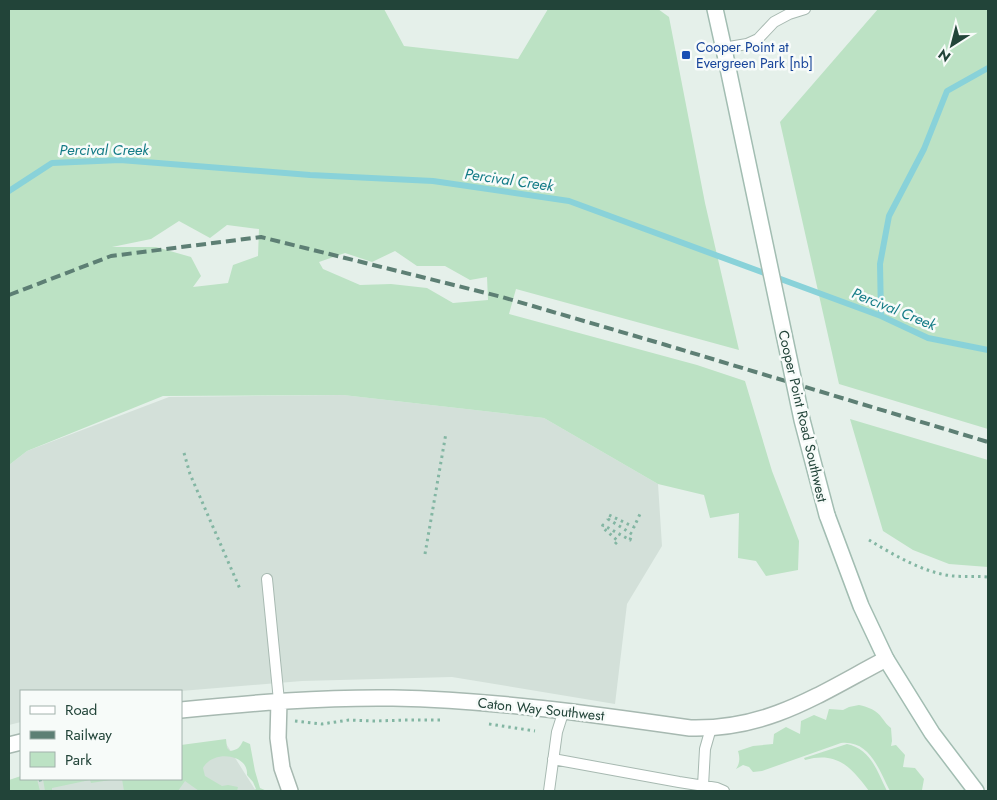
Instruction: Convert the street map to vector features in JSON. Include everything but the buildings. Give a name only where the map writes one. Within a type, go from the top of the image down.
[{"type":"street","name":"Cooper Point Road Southwest","points":[[715,9],[802,420],[831,527],[861,606],[886,660],[932,732],[976,791]]},
{"type":"street","name":"Caton Way Southwest","points":[[182,710],[279,701],[393,698],[491,703],[564,710],[690,728],[711,728],[733,726],[764,719],[793,708],[886,660]]},
{"type":"street","points":[[279,701],[278,738],[282,768],[290,791]]},
{"type":"lane","points":[[724,51],[758,39],[782,13],[805,9]]},
{"type":"lane","points":[[267,579],[279,701]]},
{"type":"lane","points":[[549,791],[557,732],[564,710]]},
{"type":"lane","points":[[703,786],[705,749],[711,728]]},
{"type":"lane","points":[[553,759],[717,788],[724,791]]},
{"type":"path","points":[[425,554],[446,433]]},
{"type":"path","points":[[184,453],[190,474],[240,589]]},
{"type":"path","points":[[615,544],[618,541],[602,527],[603,525],[630,540],[632,534],[608,519],[609,515],[634,527],[640,514]]},
{"type":"path","points":[[869,540],[887,551],[932,571],[953,576],[988,577]]},
{"type":"path","points":[[279,719],[322,724],[349,720],[375,722],[446,720]]},
{"type":"path","points":[[483,723],[535,731]]},
{"type":"shaded area","points":[[343,395],[544,418],[658,484],[662,546],[627,604],[615,704],[452,677],[302,681],[182,691],[20,690],[20,722],[9,725],[9,465],[27,451],[169,397]]},
{"type":"shaded area","points":[[225,742],[256,791],[9,791],[20,780],[182,780]]},
{"type":"green space","points":[[9,9],[384,9],[404,46],[518,59],[548,9],[658,9],[669,17],[705,203],[739,350],[516,289],[509,314],[697,365],[745,381],[772,471],[799,541],[798,570],[766,576],[756,561],[738,558],[739,513],[710,518],[704,495],[658,484],[544,418],[343,395],[163,396],[27,451],[9,465]],"holes":[[[179,221],[210,238],[227,225],[259,229],[258,256],[233,265],[228,283],[193,287],[201,276],[191,257],[156,247],[112,247],[151,239]],[[395,251],[417,266],[445,266],[470,280],[487,277],[488,300],[453,303],[427,288],[391,284],[360,285],[323,269],[319,262],[345,253],[372,262]]]},
{"type":"green space","points":[[878,9],[988,9],[988,429],[839,384],[780,122]]},
{"type":"green space","points":[[850,419],[988,460],[988,567],[949,564],[913,550],[883,531]]},
{"type":"green space","points":[[859,705],[875,711],[891,728],[891,746],[896,745],[905,755],[903,767],[915,768],[924,779],[922,790],[928,791],[890,791],[872,758],[859,746],[851,743],[841,743],[762,771],[753,772],[749,767],[743,765],[736,769],[739,760],[738,751],[753,746],[773,744],[774,734],[786,727],[800,734],[801,721],[814,715],[826,720],[829,709],[843,710]]},
{"type":"green space","points":[[226,739],[227,748],[230,751],[238,748],[243,741],[250,744],[260,788],[267,791],[253,791],[256,789],[247,775],[246,768],[242,762],[230,756],[222,756],[208,762],[203,768],[205,776],[222,786],[238,787],[237,791],[199,791],[185,781],[178,791],[124,791],[122,780],[182,780],[182,745]]},
{"type":"green space","points":[[847,744],[868,756],[887,791],[869,791],[849,768],[835,760],[816,758],[805,760],[804,758]]},
{"type":"green space","points":[[20,776],[20,780],[37,780],[40,791],[9,791],[9,780]]},
{"type":"green space","points":[[43,780],[90,780],[52,788],[52,791],[45,791]]},
{"type":"green space","points":[[90,780],[110,780],[91,783]]},
{"type":"waterway","points":[[881,316],[880,264],[889,216],[924,149],[947,91],[988,68]]},
{"type":"waterway","name":"Percival Creek","points":[[9,191],[52,163],[120,160],[310,175],[433,181],[569,201],[881,316],[928,338],[988,350]]},
{"type":"railway","points":[[9,295],[111,256],[261,237],[502,297],[988,442]]},
{"type":"place","name":"Cooper Point at Evergreen Park [nb]","points":[[686,55]]}]
